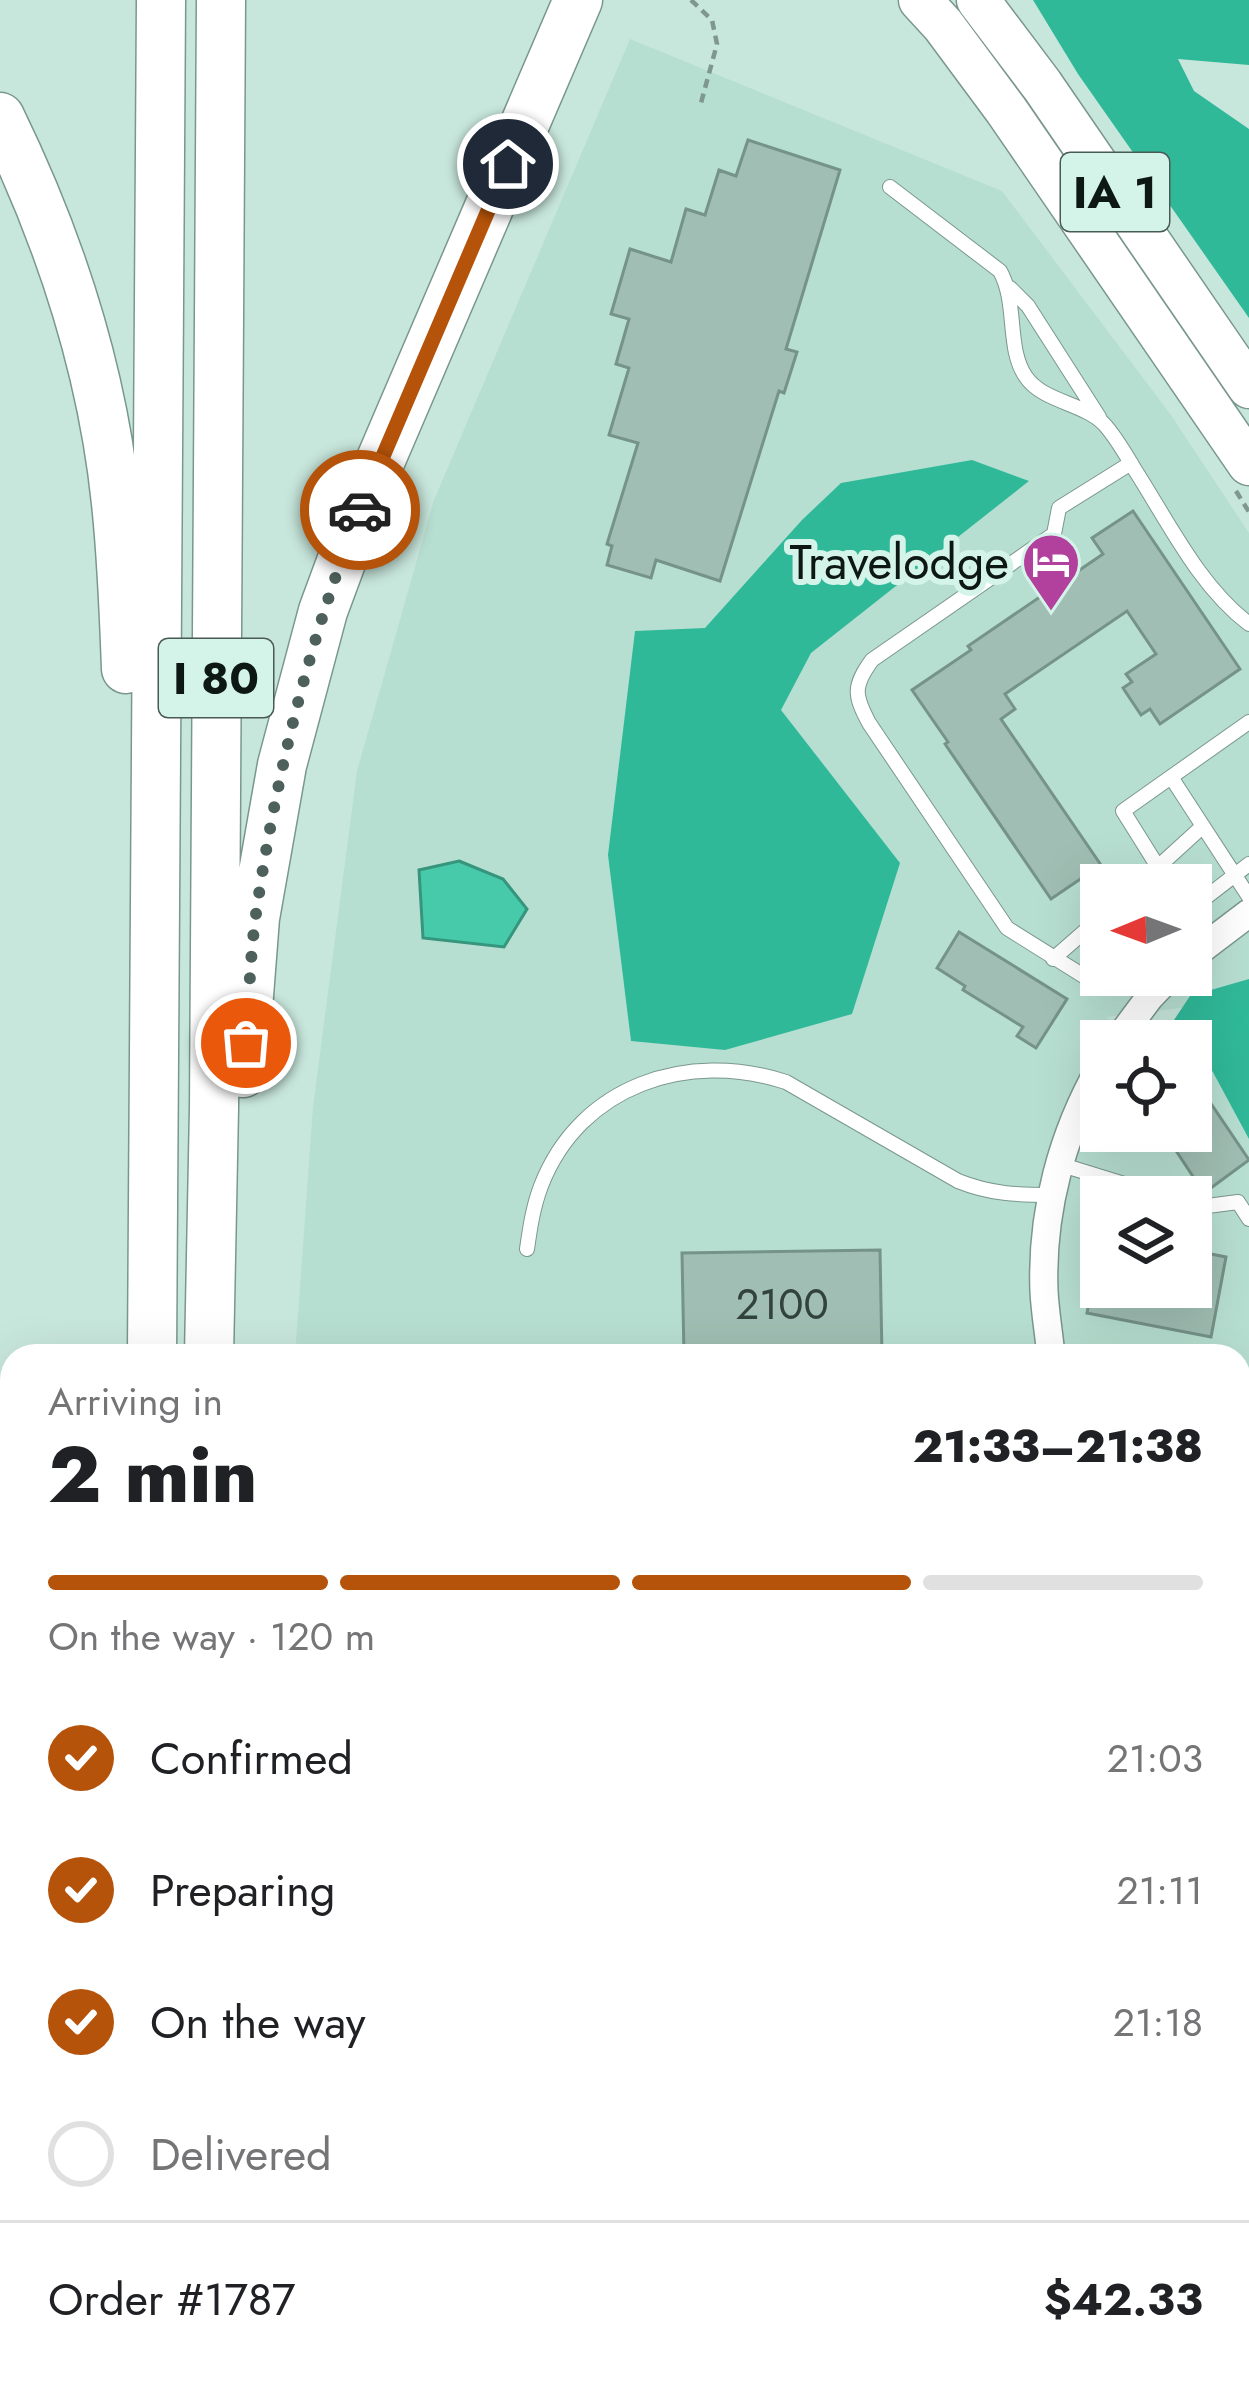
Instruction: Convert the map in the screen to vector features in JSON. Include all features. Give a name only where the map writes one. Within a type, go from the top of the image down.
[{"type":"highway","name":"I 80","points":[[152,1344],[160,0]]},
{"type":"highway","name":"I 80","points":[[209,1344],[221,0]]},
{"type":"highway","points":[[211,1242],[239,1127],[255,918],[274,808],[323,611],[367,492],[578,0]]},
{"type":"highway","points":[[0,117],[61,256],[107,435],[116,503],[134,809],[155,936]]},
{"type":"main road","name":"IA 1","points":[[920,0],[1006,110],[1249,464]]},
{"type":"main road","name":"IA 1","points":[[978,0],[1042,85],[1249,387]]},
{"type":"street","points":[[1212,941],[1249,913]]},
{"type":"street","points":[[1133,1020],[1151,996]]},
{"type":"street","points":[[1050,1344],[1044,1292],[1052,1195],[1080,1106]]},
{"type":"lane","points":[[890,187],[1000,271],[1028,306],[1201,573],[1227,607],[1249,625]]},
{"type":"lane","points":[[1008,286],[1024,376],[1102,422]]},
{"type":"lane","points":[[1080,975],[1007,928],[869,723],[857,702],[858,679],[872,660],[1054,533],[1059,508],[1131,463]]},
{"type":"lane","points":[[1156,864],[1124,811],[1249,722]]},
{"type":"lane","points":[[1171,777],[1249,897]]},
{"type":"lane","points":[[1161,864],[1203,826]]},
{"type":"lane","points":[[1212,892],[1249,863]]},
{"type":"lane","points":[[1053,959],[1080,935]]},
{"type":"lane","points":[[527,1249],[531,1217],[552,1162],[571,1135],[616,1096],[676,1072],[709,1068],[761,1073],[786,1082],[980,1190],[1052,1195]]},
{"type":"lane","points":[[1059,1164],[1098,1176]]},
{"type":"lane","points":[[1212,1205],[1238,1202],[1249,1219]]},
{"type":"path","points":[[691,0],[712,20],[717,44],[701,103]]},
{"type":"shaded area","points":[[1033,0],[1249,0],[1249,65],[1178,59],[1194,91],[1249,129],[1249,318],[1078,74]]},
{"type":"shaded area","points":[[630,39],[1002,191],[1171,415],[1249,533],[1249,1344],[296,1344],[313,1107],[357,771],[434,500]]},
{"type":"shaded area","points":[[972,460],[1029,481],[811,653],[781,710],[900,863],[852,1014],[725,1050],[631,1041],[608,855],[635,631],[705,628],[841,483]]},
{"type":"shaded area","points":[[459,861],[503,879],[527,909],[504,947],[423,938],[419,870]]},
{"type":"shaded area","points":[[1249,979],[1249,1139],[1212,1070],[1212,1020],[1174,1020],[1190,996],[1212,996],[1212,990]]},
{"type":"building","points":[[748,140],[840,170],[786,349],[797,352],[784,393],[779,391],[720,581],[656,560],[651,578],[607,565],[612,546],[607,544],[638,443],[609,435],[629,368],[616,364],[629,319],[611,314],[630,249],[671,262],[686,209],[705,215],[719,170],[736,176]]},
{"type":"building","points":[[1133,511],[1240,669],[1160,724],[1150,709],[1141,715],[1123,688],[1132,682],[1126,674],[1156,654],[1127,611],[1005,694],[1015,709],[1001,719],[1100,864],[1080,864],[1080,879],[1051,899],[912,690],[1103,554],[1092,538]]},
{"type":"building","points":[[959,932],[1067,999],[1036,1048],[1017,1036],[1023,1027],[937,968]]},
{"type":"building","points":[[1212,1105],[1249,1160],[1212,1187],[1212,1176],[1193,1176],[1177,1152],[1212,1152]]},
{"type":"building","points":[[880,1250],[882,1344],[684,1344],[682,1253]]},
{"type":"building","points":[[1212,1254],[1226,1257],[1211,1337],[1087,1313],[1088,1308],[1212,1308]]},
{"type":"way so far","points":[[246,1043],[255,918],[282,765],[323,611],[360,510]]},
{"type":"place","name":"Travelodge","points":[[1051,613]]},
{"type":"route","points":[[360,510],[508,164]]}]
